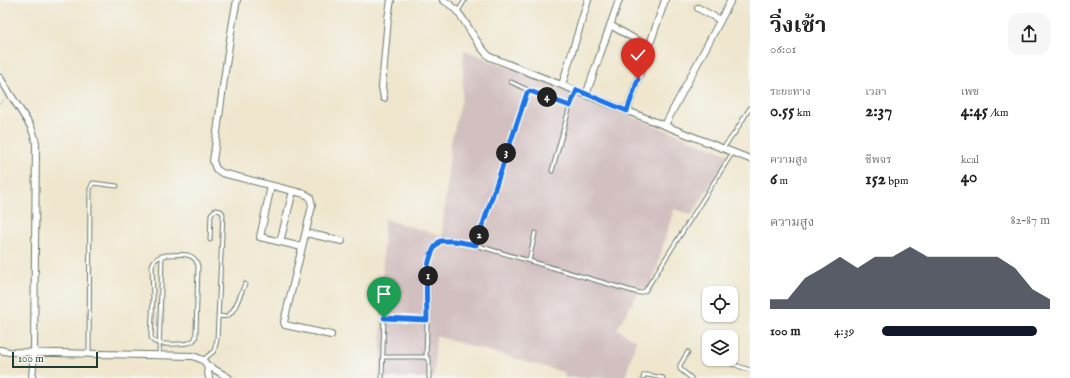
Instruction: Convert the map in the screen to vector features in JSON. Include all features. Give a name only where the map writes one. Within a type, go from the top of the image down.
[{"type":"street","points":[[237,0],[213,161],[218,171],[305,194],[310,197],[312,200],[312,206],[284,322],[285,324],[331,335]]},
{"type":"street","points":[[384,98],[382,87],[391,0]]},
{"type":"street","points":[[443,0],[452,5],[458,11],[484,51],[490,57],[750,159]]},
{"type":"street","points":[[562,84],[588,0]]},
{"type":"street","points":[[586,95],[619,0]]},
{"type":"street","points":[[627,111],[665,0]]},
{"type":"street","points":[[665,125],[730,1]]},
{"type":"street","points":[[698,8],[720,20]]},
{"type":"street","points":[[610,25],[649,47]]},
{"type":"street","points":[[0,79],[31,127],[36,143],[34,356],[32,378]]},
{"type":"street","points":[[271,186],[260,237],[302,247]]},
{"type":"street","points":[[280,242],[293,191]]},
{"type":"street","points":[[306,233],[342,241]]},
{"type":"street","points":[[0,350],[34,356],[90,354],[193,356],[229,378]]},
{"type":"street","points":[[205,362],[208,378]]},
{"type":"lane","points":[[458,11],[465,0]]},
{"type":"lane","points":[[511,82],[570,106]]},
{"type":"lane","points":[[552,171],[570,106],[577,90]]},
{"type":"lane","points":[[476,245],[526,95],[530,91]]},
{"type":"lane","points":[[723,148],[750,108]]},
{"type":"lane","points":[[429,378],[429,360],[426,358],[429,259],[435,245],[440,241],[454,241],[476,245],[639,293],[645,290],[733,152]]},
{"type":"lane","points":[[90,354],[90,189],[93,184],[117,186]]},
{"type":"lane","points":[[205,362],[216,348],[223,214],[221,210],[215,210],[211,214],[210,240]]},
{"type":"lane","points":[[529,261],[535,233]]},
{"type":"lane","points":[[159,355],[162,256]]},
{"type":"lane","points":[[162,256],[191,256],[197,260],[195,339],[192,342],[160,343],[155,342],[151,337],[153,296],[152,266],[154,261],[162,256]]},
{"type":"lane","points":[[218,316],[227,316],[231,313],[245,284]]},
{"type":"lane","points":[[382,378],[384,318],[427,320]]},
{"type":"lane","points":[[688,352],[680,365],[680,369],[691,378]]},
{"type":"lane","points":[[383,357],[426,358]]},
{"type":"lane","points":[[738,366],[750,370]]},
{"type":"lane","points":[[643,378],[644,376],[648,375],[662,378]]},
{"type":"path","points":[[0,104],[9,93]]},
{"type":"shaded area","points":[[464,50],[730,155],[692,215],[674,209],[650,290],[642,287],[617,329],[636,341],[625,378],[564,378],[566,373],[436,336],[434,378],[380,378],[384,219],[442,236],[451,142],[462,99]]},
{"type":"route","points":[[384,318],[427,320],[429,259],[435,245],[440,241],[454,241],[476,245],[527,93],[530,91],[570,106],[577,90],[627,111],[638,79]]}]
